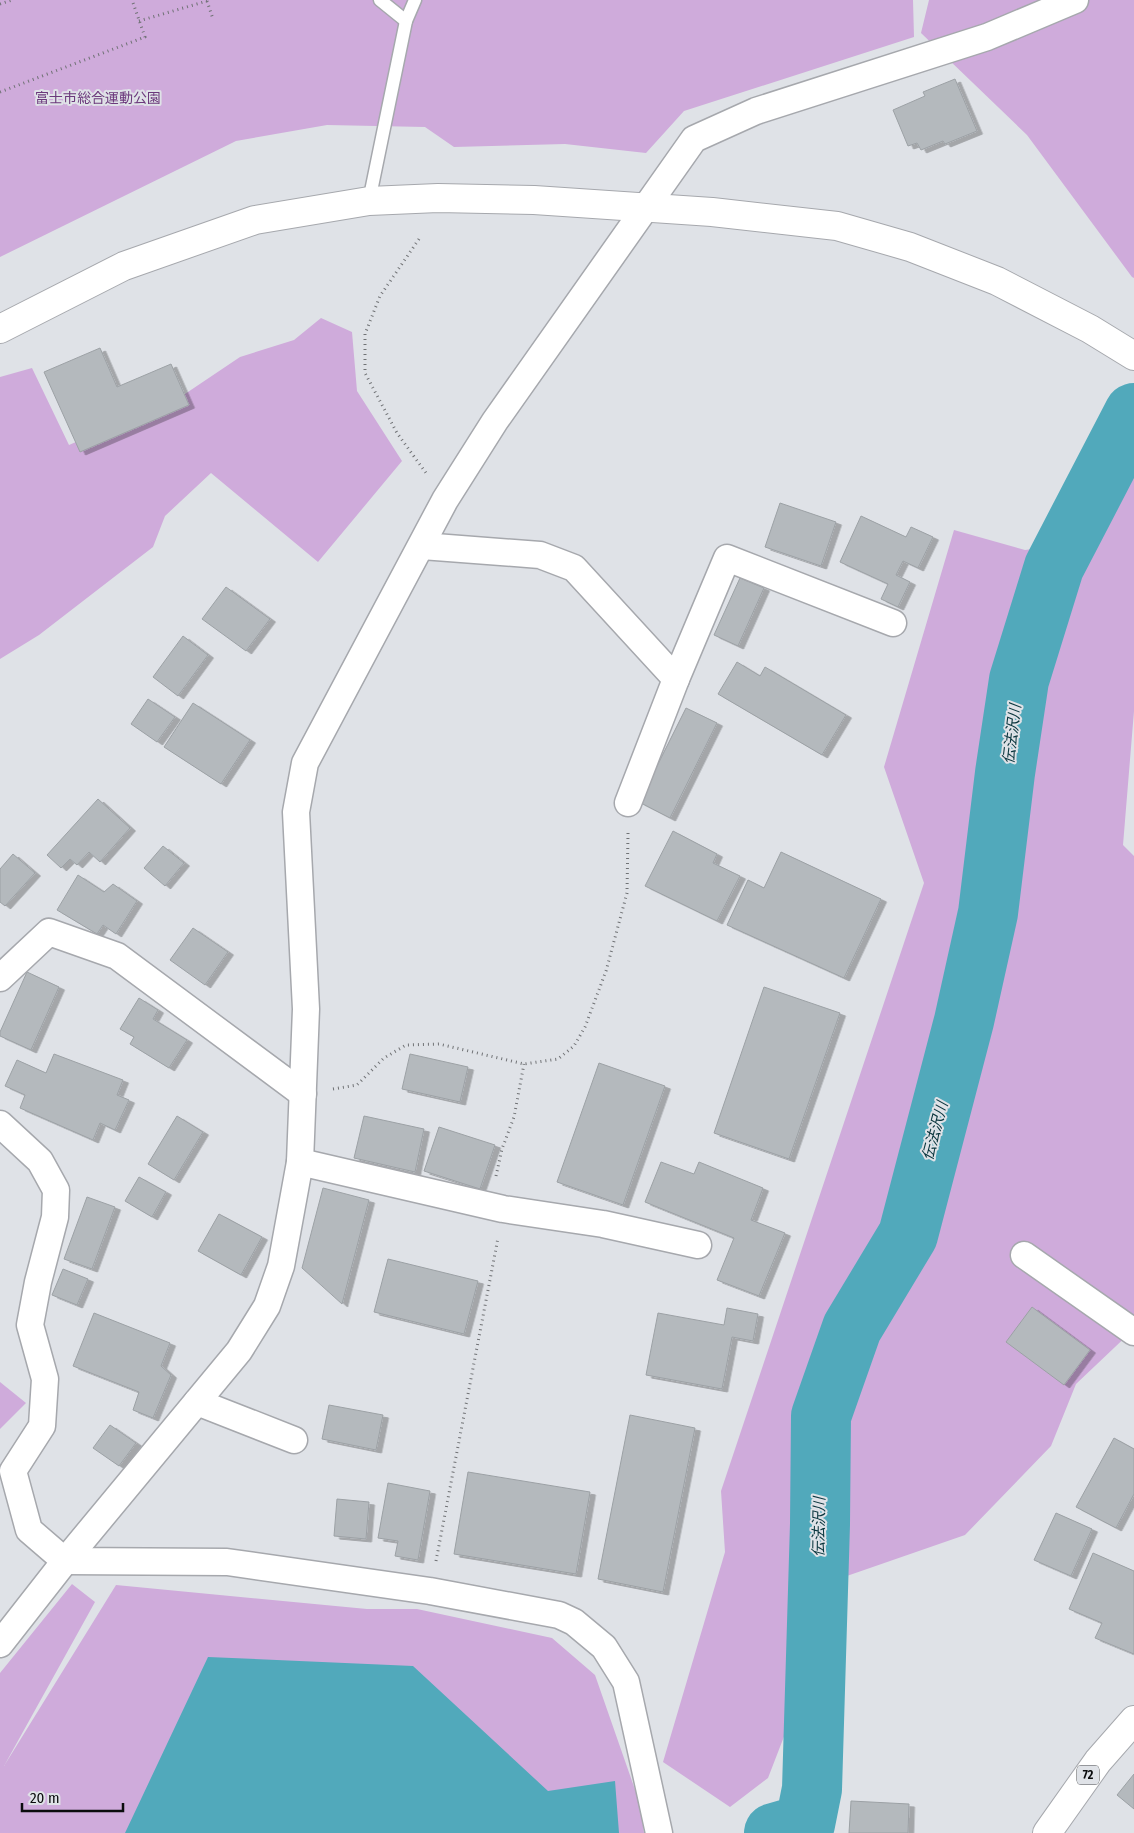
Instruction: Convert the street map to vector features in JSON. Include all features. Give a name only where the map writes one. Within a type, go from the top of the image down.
[{"type":"street","points":[[0,1644],[239,1351],[267,1306],[280,1266],[300,1162],[306,1008],[296,812],[305,763],[445,500],[494,421],[694,139],[756,111],[987,37],[1075,0]]},
{"type":"street","points":[[0,329],[124,266],[255,220],[369,201],[438,198],[534,200],[712,212],[837,226],[910,247],[997,281],[1090,329],[1134,356]]},
{"type":"street","points":[[422,546],[540,555],[574,568],[676,680]]},
{"type":"street","points":[[628,803],[676,680],[727,558],[893,623]]},
{"type":"street","points":[[0,978],[49,932],[117,956],[303,1094]]},
{"type":"street","points":[[0,1124],[40,1161],[56,1190],[55,1216],[38,1282],[30,1324],[45,1379],[42,1426],[8,1477],[29,1530],[65,1562],[227,1562],[430,1591],[559,1614],[574,1622],[604,1647],[626,1682],[659,1833]]},
{"type":"street","points":[[300,1162],[496,1208],[603,1224],[698,1245]]},
{"type":"street","points":[[1024,1255],[1134,1332]]},
{"type":"street","points":[[197,1402],[294,1440]]},
{"type":"street","name":"72","points":[[1047,1833],[1098,1761],[1134,1720]]},
{"type":"lane","points":[[380,0],[406,21]]},
{"type":"lane","points":[[369,201],[406,21],[415,0]]},
{"type":"path","points":[[0,4],[12,0]]},
{"type":"path","points":[[0,92],[145,37],[132,0]]},
{"type":"path","points":[[139,21],[207,0],[213,19]]},
{"type":"path","points":[[420,239],[380,296],[365,334],[365,373],[397,433],[445,500]]},
{"type":"path","points":[[303,1094],[357,1085],[384,1058],[406,1045],[440,1044],[524,1064],[558,1059],[574,1046],[584,1027],[606,971],[627,893],[628,803]]},
{"type":"path","points":[[430,1591],[496,1208],[502,1149],[514,1117],[524,1064]]},
{"type":"green space","name":"富士市総合運動公園","points":[[0,0],[913,0],[914,37],[684,111],[646,153],[565,144],[454,147],[425,127],[327,125],[236,141],[0,257]]},
{"type":"green space","points":[[929,0],[1134,0],[1134,278],[1027,135],[921,33]]},
{"type":"green space","points":[[321,318],[352,332],[357,391],[402,461],[318,562],[211,473],[165,516],[153,547],[39,635],[0,659],[0,377],[32,368],[69,445],[182,396],[240,357],[294,340]]},
{"type":"green space","points":[[1134,441],[1134,711],[1123,845],[1134,856],[1134,1329],[1076,1384],[1051,1446],[965,1535],[818,1586],[817,1651],[768,1778],[730,1807],[663,1762],[725,1552],[721,1491],[924,883],[884,767],[954,530],[1025,550],[1082,542],[1098,465]]},
{"type":"green space","points":[[0,1382],[26,1403],[0,1429]]},
{"type":"green space","points":[[72,1584],[95,1602],[4,1766],[116,1585],[367,1609],[417,1609],[552,1638],[595,1675],[640,1804],[644,1833],[0,1833],[0,1673]]},
{"type":"water","points":[[208,1657],[413,1666],[548,1791],[615,1781],[619,1833],[125,1833]]},
{"type":"building","points":[[955,79],[977,131],[945,144],[943,141],[921,150],[917,143],[908,146],[893,110],[925,96],[923,92]]},
{"type":"building","points":[[100,348],[117,387],[171,364],[189,405],[80,452],[44,372]]},
{"type":"building","points":[[780,503],[836,522],[821,566],[765,547]]},
{"type":"building","points":[[861,516],[906,537],[911,527],[933,537],[918,568],[903,561],[896,575],[910,582],[898,607],[881,599],[888,584],[840,562]]},
{"type":"building","points":[[740,578],[764,588],[738,646],[714,635]]},
{"type":"building","points":[[226,587],[270,619],[246,651],[202,619]]},
{"type":"building","points":[[183,636],[208,655],[178,696],[153,677]]},
{"type":"building","points":[[737,662],[760,676],[765,667],[846,715],[822,755],[718,694]]},
{"type":"building","points":[[148,699],[175,717],[157,742],[131,724]]},
{"type":"building","points":[[193,703],[250,740],[221,784],[164,747]]},
{"type":"building","points":[[686,708],[717,723],[670,818],[639,802]]},
{"type":"building","points":[[98,799],[130,828],[100,862],[89,852],[77,865],[70,859],[61,868],[47,855]]},
{"type":"building","points":[[673,831],[717,854],[713,863],[740,876],[717,921],[645,886]]},
{"type":"building","points":[[163,846],[184,863],[165,886],[144,868]]},
{"type":"building","points":[[781,852],[881,899],[844,978],[727,925],[748,880],[764,888]]},
{"type":"building","points":[[13,854],[35,873],[5,906],[0,902],[0,869]]},
{"type":"building","points":[[78,875],[104,892],[113,884],[137,901],[116,934],[103,925],[97,934],[57,910]]},
{"type":"building","points":[[193,928],[228,952],[205,985],[170,960]]},
{"type":"building","points":[[27,972],[59,987],[31,1050],[0,1036],[0,1032]]},
{"type":"building","points":[[764,987],[840,1013],[789,1159],[714,1133]]},
{"type":"building","points":[[139,998],[158,1010],[153,1019],[187,1040],[169,1068],[130,1044],[134,1037],[120,1029]]},
{"type":"building","points":[[54,1054],[123,1080],[117,1095],[129,1100],[115,1130],[100,1123],[93,1140],[20,1108],[25,1095],[5,1086],[17,1060],[46,1073]]},
{"type":"building","points":[[410,1054],[468,1067],[460,1102],[402,1089]]},
{"type":"building","points":[[599,1063],[665,1086],[623,1205],[557,1182]]},
{"type":"building","points":[[177,1116],[203,1132],[174,1180],[148,1164]]},
{"type":"building","points":[[364,1116],[424,1129],[415,1172],[354,1158]]},
{"type":"building","points":[[439,1127],[495,1145],[480,1189],[424,1171]]},
{"type":"building","points":[[661,1162],[694,1174],[699,1162],[763,1188],[751,1220],[785,1233],[759,1296],[717,1280],[734,1238],[645,1202]]},
{"type":"building","points":[[139,1177],[166,1192],[152,1217],[125,1201]]},
{"type":"building","points":[[323,1188],[369,1200],[342,1304],[302,1268]]},
{"type":"building","points":[[87,1197],[115,1207],[92,1269],[64,1259]]},
{"type":"building","points":[[219,1214],[262,1237],[241,1275],[198,1251]]},
{"type":"building","points":[[388,1259],[478,1281],[464,1334],[374,1312]]},
{"type":"building","points":[[63,1269],[88,1279],[77,1305],[52,1295]]},
{"type":"building","points":[[1032,1307],[1090,1350],[1064,1385],[1006,1342]]},
{"type":"building","points":[[727,1308],[758,1314],[753,1341],[732,1337],[722,1389],[646,1375],[658,1313],[724,1325]]},
{"type":"building","points":[[94,1313],[170,1343],[161,1366],[171,1375],[153,1418],[133,1410],[139,1392],[73,1366]]},
{"type":"building","points":[[329,1405],[383,1415],[376,1450],[322,1439]]},
{"type":"building","points":[[630,1415],[695,1428],[663,1592],[598,1579]]},
{"type":"building","points":[[110,1425],[136,1443],[119,1466],[93,1448]]},
{"type":"building","points":[[1114,1438],[1134,1449],[1134,1494],[1116,1528],[1076,1507]]},
{"type":"building","points":[[468,1472],[590,1492],[576,1574],[454,1554]]},
{"type":"building","points":[[388,1483],[430,1491],[418,1560],[395,1556],[398,1541],[378,1538]]},
{"type":"building","points":[[337,1499],[369,1502],[366,1539],[334,1536]]},
{"type":"building","points":[[1056,1513],[1092,1529],[1071,1576],[1034,1560]]},
{"type":"building","points":[[1093,1553],[1134,1571],[1134,1654],[1095,1638],[1102,1623],[1069,1609]]},
{"type":"building","points":[[1134,1774],[1134,1809],[1117,1795]]},
{"type":"building","points":[[851,1801],[909,1804],[908,1833],[849,1833]]},
{"type":"waterway","name":"伝法沢川","points":[[774,1833],[805,1824],[812,1789],[820,1524],[821,1416],[852,1328],[908,1235],[964,1021],[988,913],[1005,773],[1019,680],[1054,567],[1134,413]]}]
